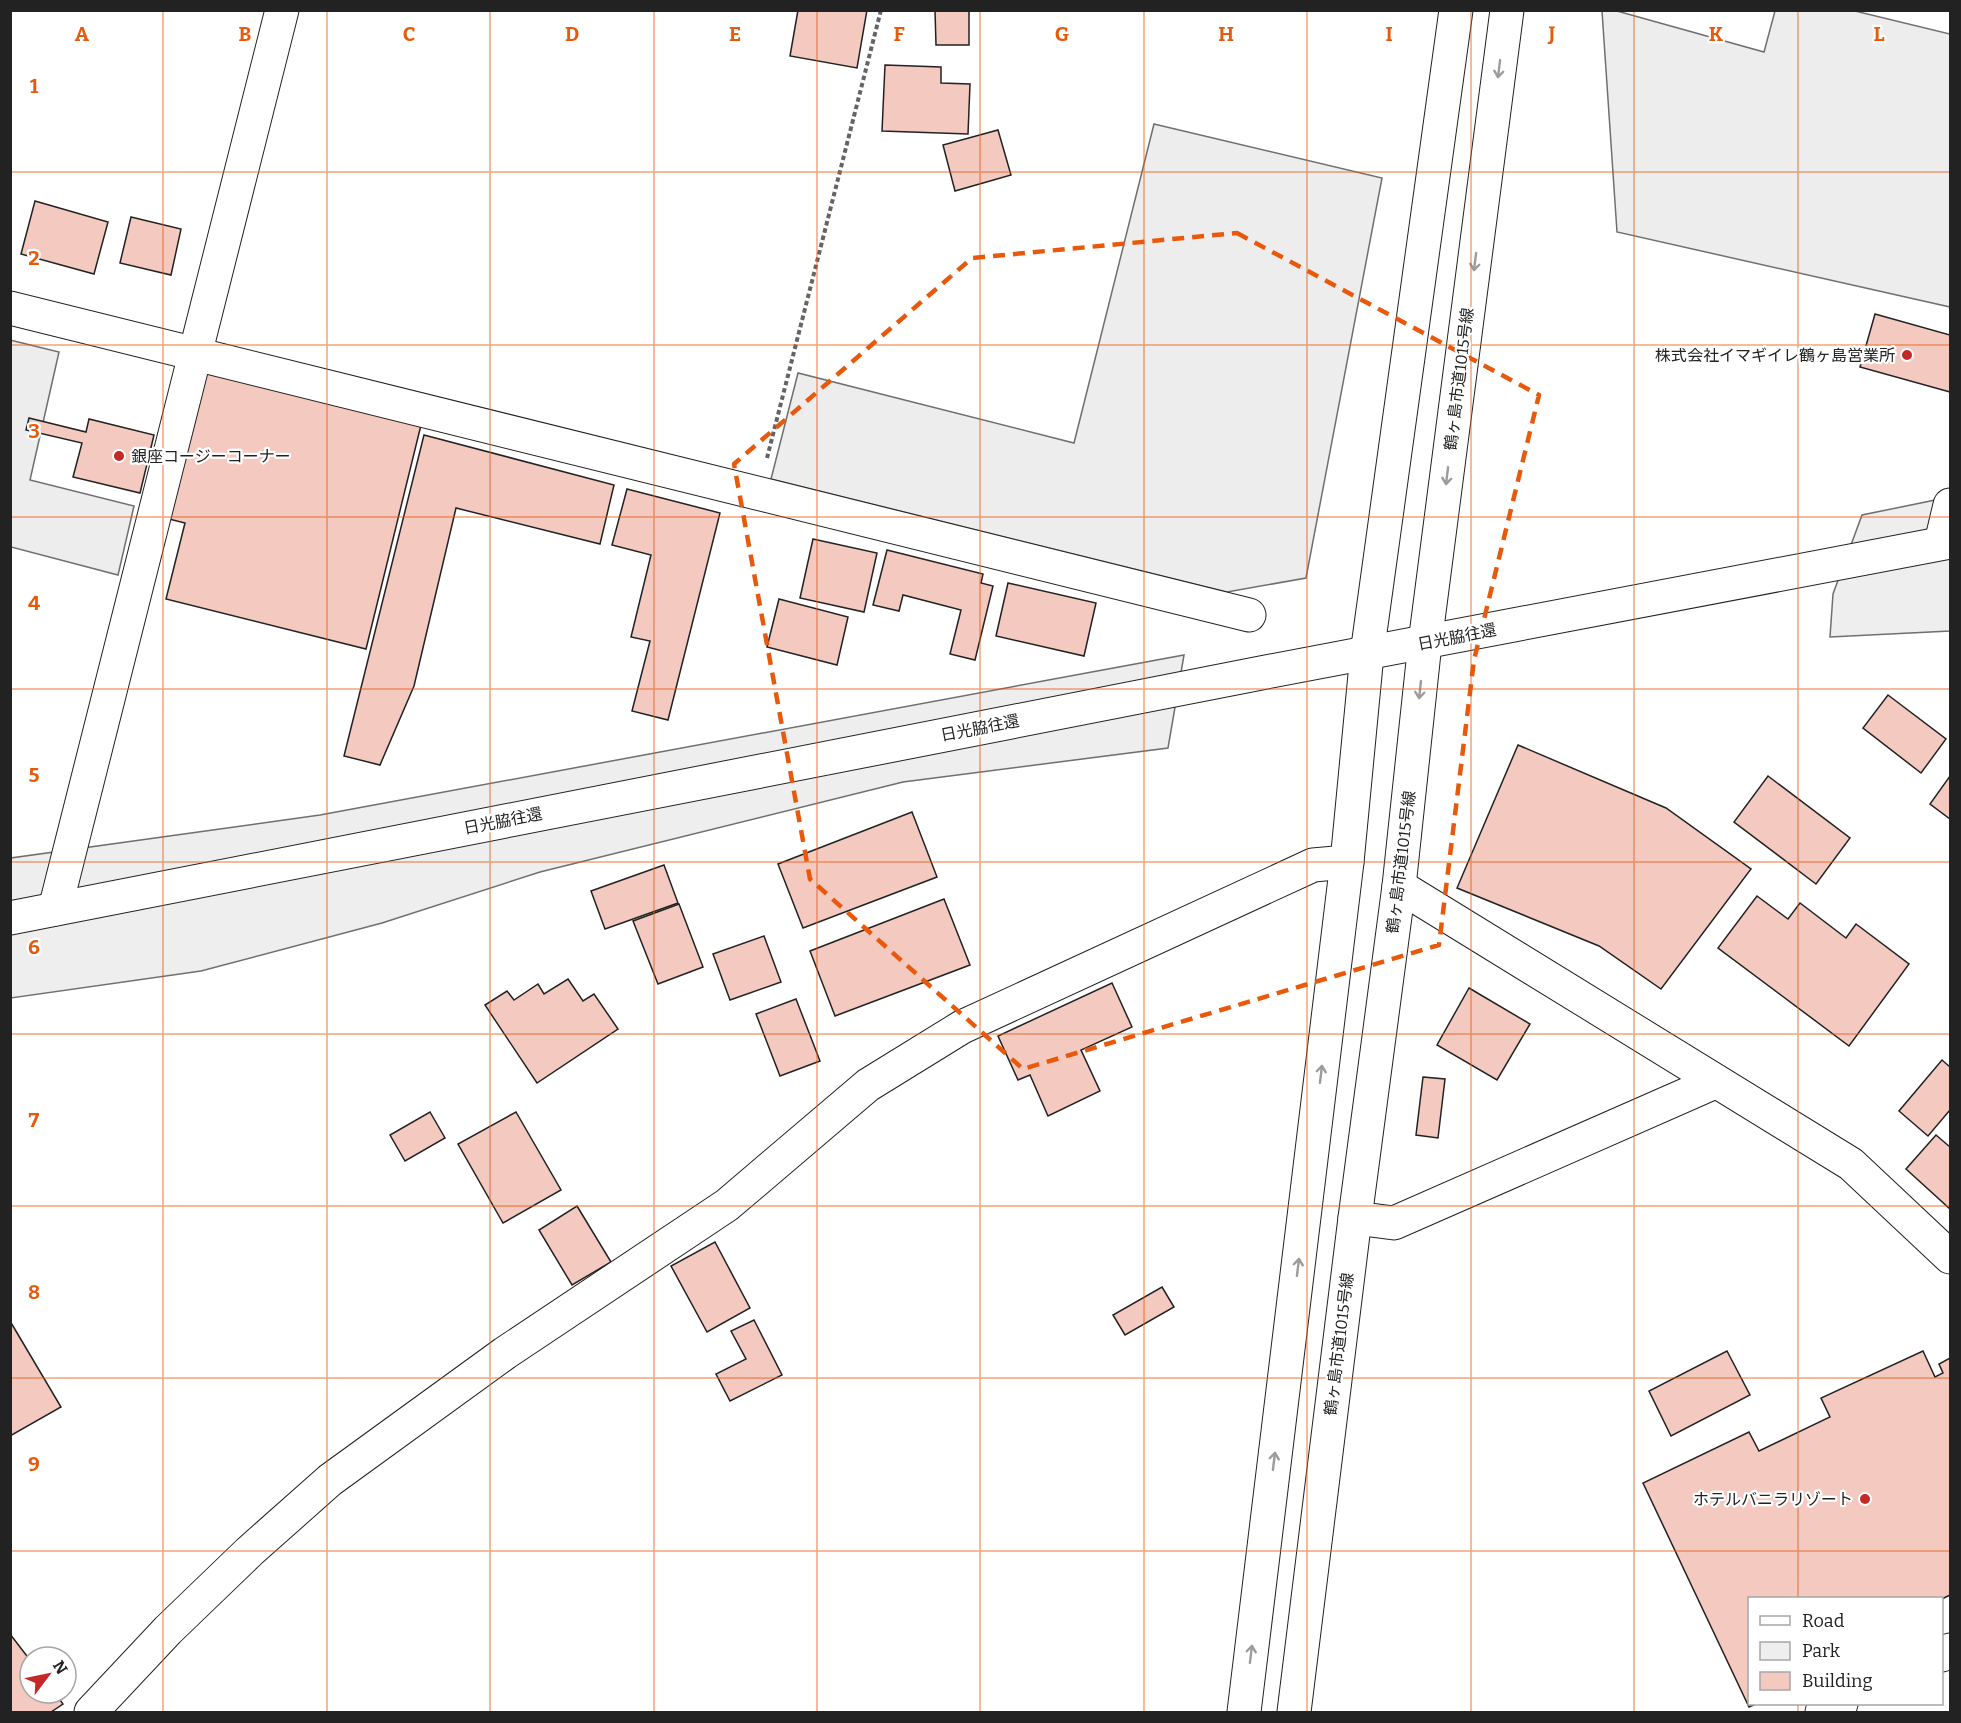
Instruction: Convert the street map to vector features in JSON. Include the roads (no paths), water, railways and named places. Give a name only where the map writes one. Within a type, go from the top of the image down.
[{"type":"main road","points":[[56,909],[282,10]]},
{"type":"main road","points":[[1244,1713],[1347,862],[1367,654],[1456,10]]},
{"type":"main road","name":"鶴ヶ島市道1015号線","points":[[1294,1713],[1354,1218],[1400,886],[1425,643],[1507,10]]},
{"type":"main road","points":[[10,308],[1249,615]]},
{"type":"main road","points":[[1946,543],[1950,505]]},
{"type":"main road","name":"日光脇往還","points":[[10,918],[1226,680],[1946,543]]},
{"type":"main road","points":[[91,1713],[168,1630],[250,1551],[330,1480],[506,1353],[727,1205],[868,1084],[962,1027],[1312,865],[1347,862]]},
{"type":"main road","points":[[1400,886],[1851,1164],[1950,1257]]},
{"type":"main road","points":[[1354,1218],[1394,1223],[1715,1082]]},
{"type":"main road","points":[[1822,1713],[1839,1705]]},
{"type":"place","name":"株式会社イマギイレ鶴ヶ島営業所","points":[[1907,355]]},
{"type":"place","name":"銀座コージーコーナー","points":[[119,456]]},
{"type":"place","name":"ホテルバニラリゾート","points":[[1865,1499]]}]
